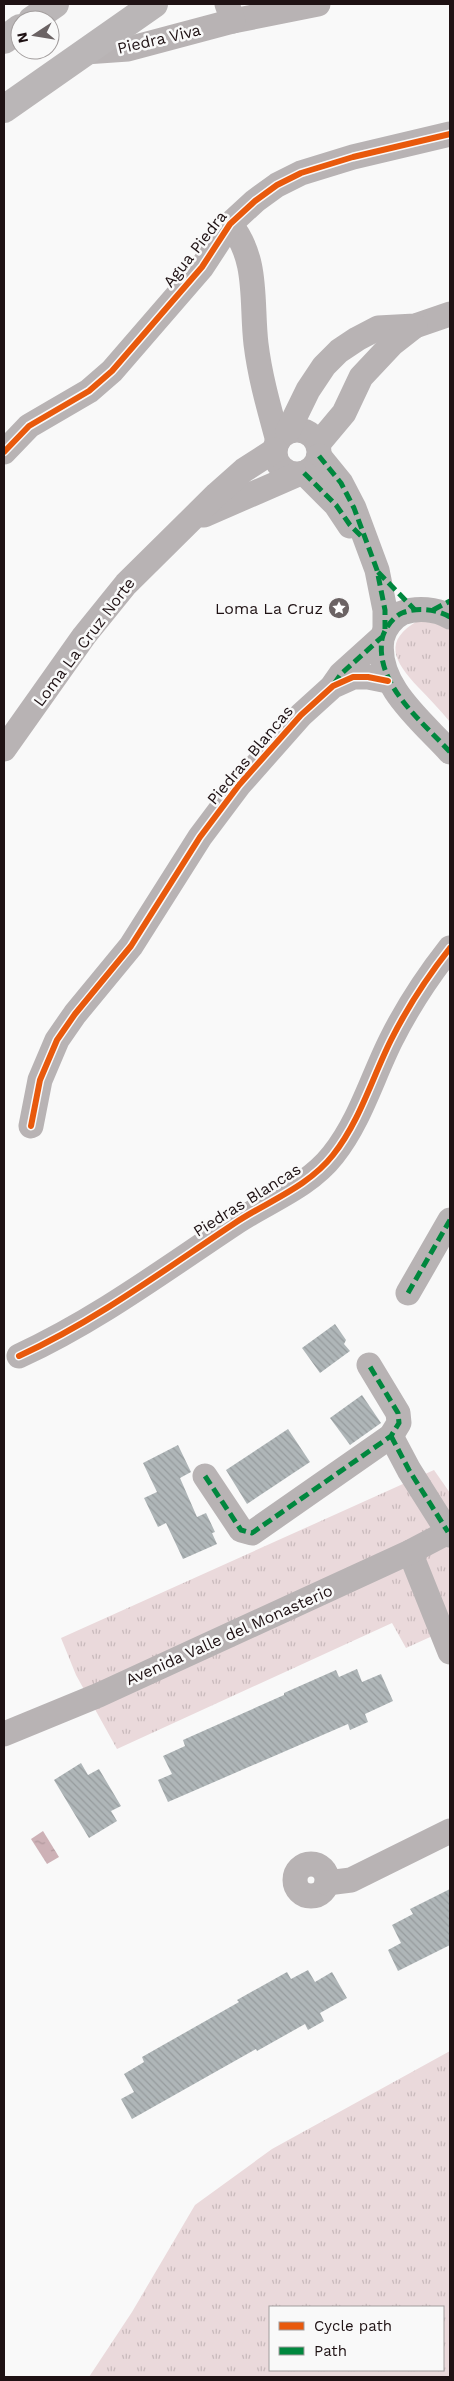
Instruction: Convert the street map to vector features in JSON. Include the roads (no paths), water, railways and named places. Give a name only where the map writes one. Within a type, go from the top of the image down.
[{"type":"main road","points":[[4,109],[154,4]]},
{"type":"street","name":"Piedra Viva","points":[[84,52],[128,50],[230,12],[318,4]]},
{"type":"street","name":"Agua Piedra","points":[[4,452],[29,426],[89,391],[112,371],[202,267],[230,224],[262,196],[302,173],[353,157],[450,134]]},
{"type":"street","name":"Agua Piedra","points":[[230,224],[241,237],[248,257],[254,288],[256,342],[262,386],[280,441],[278,464],[283,469],[310,462]]},
{"type":"street","name":"Loma La Cruz Norte","points":[[4,749],[104,610],[142,566],[217,494],[280,441],[308,390],[324,366],[339,351],[356,339],[378,328],[415,326],[450,314]]},
{"type":"street","name":"Loma La Cruz Norte","points":[[192,520],[310,462],[344,413],[361,377],[392,344],[415,326]]},
{"type":"street","points":[[280,441],[302,430],[309,433],[310,462],[350,525],[364,539],[377,570],[384,604],[384,633],[381,658],[388,681],[394,691],[450,752]]},
{"type":"street","points":[[377,570],[437,609]]},
{"type":"street","points":[[333,686],[341,674],[402,613],[437,609]]},
{"type":"street","name":"Piedras Blancas","points":[[31,1126],[40,1080],[57,1040],[131,946],[200,837],[239,784],[294,722],[333,686],[353,678],[368,677],[388,681]]},
{"type":"street","name":"Piedras Blancas","points":[[20,1356],[101,1314],[236,1222],[304,1183],[317,1172],[333,1156],[346,1137],[391,1039],[415,998],[450,948]]},
{"type":"street","points":[[408,1293],[450,1220]]},
{"type":"street","points":[[205,1476],[241,1530],[252,1533],[391,1436],[398,1423],[398,1413],[369,1365]]},
{"type":"street","points":[[391,1436],[409,1470],[450,1532]]},
{"type":"street","name":"Avenida Valle del Monasterio","points":[[4,1734],[99,1695],[450,1532]]},
{"type":"street","points":[[410,1552],[450,1652]]},
{"type":"street","points":[[327,1884],[351,1880],[450,1831]]},
{"type":"water","points":[[43,1831],[59,1857],[47,1864],[31,1839]]},
{"type":"place","name":"Loma La Cruz","points":[[339,608]]}]
